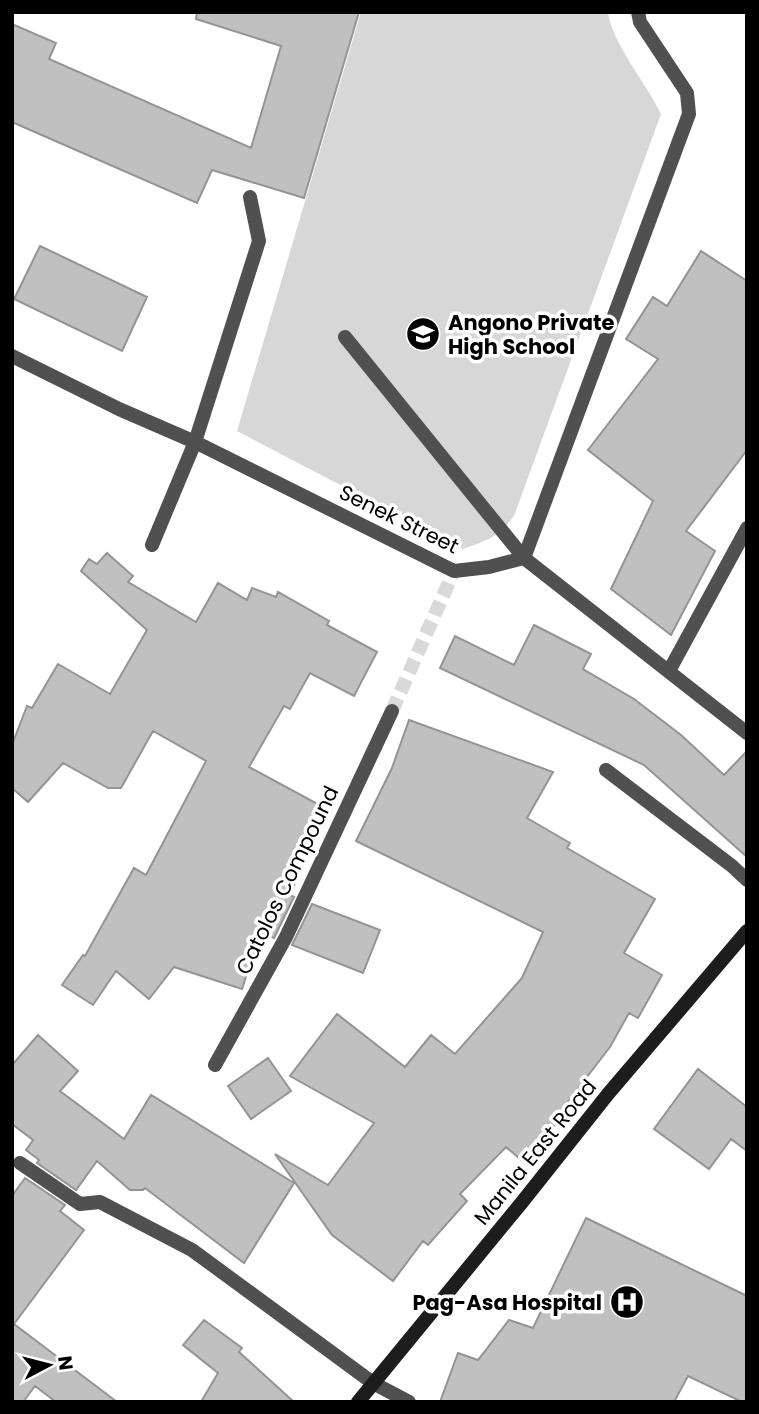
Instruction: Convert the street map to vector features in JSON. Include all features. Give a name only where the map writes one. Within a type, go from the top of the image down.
[{"type":"main road","name":"Manila East Road","points":[[358,1402],[608,1094],[747,931]]},
{"type":"street","points":[[524,558],[689,114],[687,93],[640,22],[638,12]]},
{"type":"street","points":[[152,545],[195,442],[259,242],[250,197]]},
{"type":"street","points":[[345,337],[524,558],[747,733]]},
{"type":"street","name":"Senek Street","points":[[12,356],[195,442],[454,571],[489,567],[524,558]]},
{"type":"street","points":[[669,671],[747,528]]},
{"type":"street","name":"Catolos Compound","points":[[215,1065],[286,937],[392,711]]},
{"type":"street","points":[[606,770],[747,880]]},
{"type":"street","points":[[20,1163],[80,1204],[100,1202],[192,1250],[373,1383],[409,1402]]},
{"type":"shaded area","name":"Angono Private High School","points":[[361,12],[608,12],[616,37],[661,114],[514,516],[492,537],[463,549],[237,431]]},
{"type":"building","points":[[197,12],[359,12],[304,198],[212,170],[197,203],[12,122],[12,24],[56,43],[49,59],[251,148],[281,46],[196,19]]},
{"type":"building","points":[[40,246],[147,297],[122,351],[14,299]]},
{"type":"building","points":[[701,251],[747,281],[747,450],[686,531],[715,551],[671,635],[611,589],[653,501],[588,450],[658,359],[626,339],[653,297],[667,306]]},
{"type":"building","points":[[107,553],[133,576],[128,582],[196,622],[218,583],[247,600],[252,588],[276,597],[278,592],[329,621],[327,625],[377,652],[354,696],[310,673],[290,709],[284,706],[249,767],[325,808],[290,895],[294,897],[274,938],[260,933],[242,989],[174,967],[149,999],[116,971],[93,1005],[62,985],[83,955],[85,956],[134,868],[146,875],[206,761],[153,731],[121,788],[108,788],[63,763],[28,802],[12,788],[12,745],[27,706],[32,708],[58,664],[110,694],[147,630],[81,571],[89,559],[97,564]]},
{"type":"building","points":[[534,625],[591,654],[583,669],[634,699],[681,735],[724,775],[747,751],[747,857],[644,765],[440,668],[455,636],[514,665]]},
{"type":"building","points":[[409,720],[553,772],[527,818],[570,843],[567,848],[655,899],[624,953],[662,975],[638,1018],[629,1013],[610,1047],[560,1112],[563,1115],[525,1163],[506,1147],[460,1194],[467,1201],[428,1245],[423,1241],[393,1281],[332,1235],[275,1154],[328,1185],[374,1123],[290,1076],[337,1014],[405,1067],[431,1035],[455,1054],[522,978],[543,932],[356,841],[392,768]]},
{"type":"building","points":[[312,904],[380,930],[363,973],[292,945]]},
{"type":"building","points":[[38,1035],[78,1071],[60,1091],[124,1139],[151,1095],[294,1183],[244,1263],[145,1188],[130,1190],[97,1161],[76,1190],[37,1163],[39,1160],[26,1150],[33,1140],[12,1124],[12,1065]]},
{"type":"building","points":[[268,1058],[291,1091],[251,1119],[228,1086]]},
{"type":"building","points":[[698,1069],[747,1107],[747,1151],[731,1139],[709,1169],[654,1129]]},
{"type":"building","points":[[25,1178],[65,1205],[60,1211],[84,1230],[14,1324],[117,1402],[56,1402],[35,1386],[23,1402],[12,1402],[12,1196]]},
{"type":"building","name":"Pag-Asa Hospital","points":[[586,1218],[747,1296],[747,1402],[688,1376],[674,1402],[440,1402],[458,1353],[478,1360],[509,1320],[533,1328]]},
{"type":"building","points":[[204,1320],[242,1348],[239,1352],[294,1402],[201,1402],[218,1373],[183,1345]]},
{"type":"tunnel","points":[[392,711],[454,571]]},
{"type":"place","name":"Angono Private High School","points":[[423,334]]},
{"type":"place","name":"Pag-Asa Hospital","points":[[627,1302]]}]
